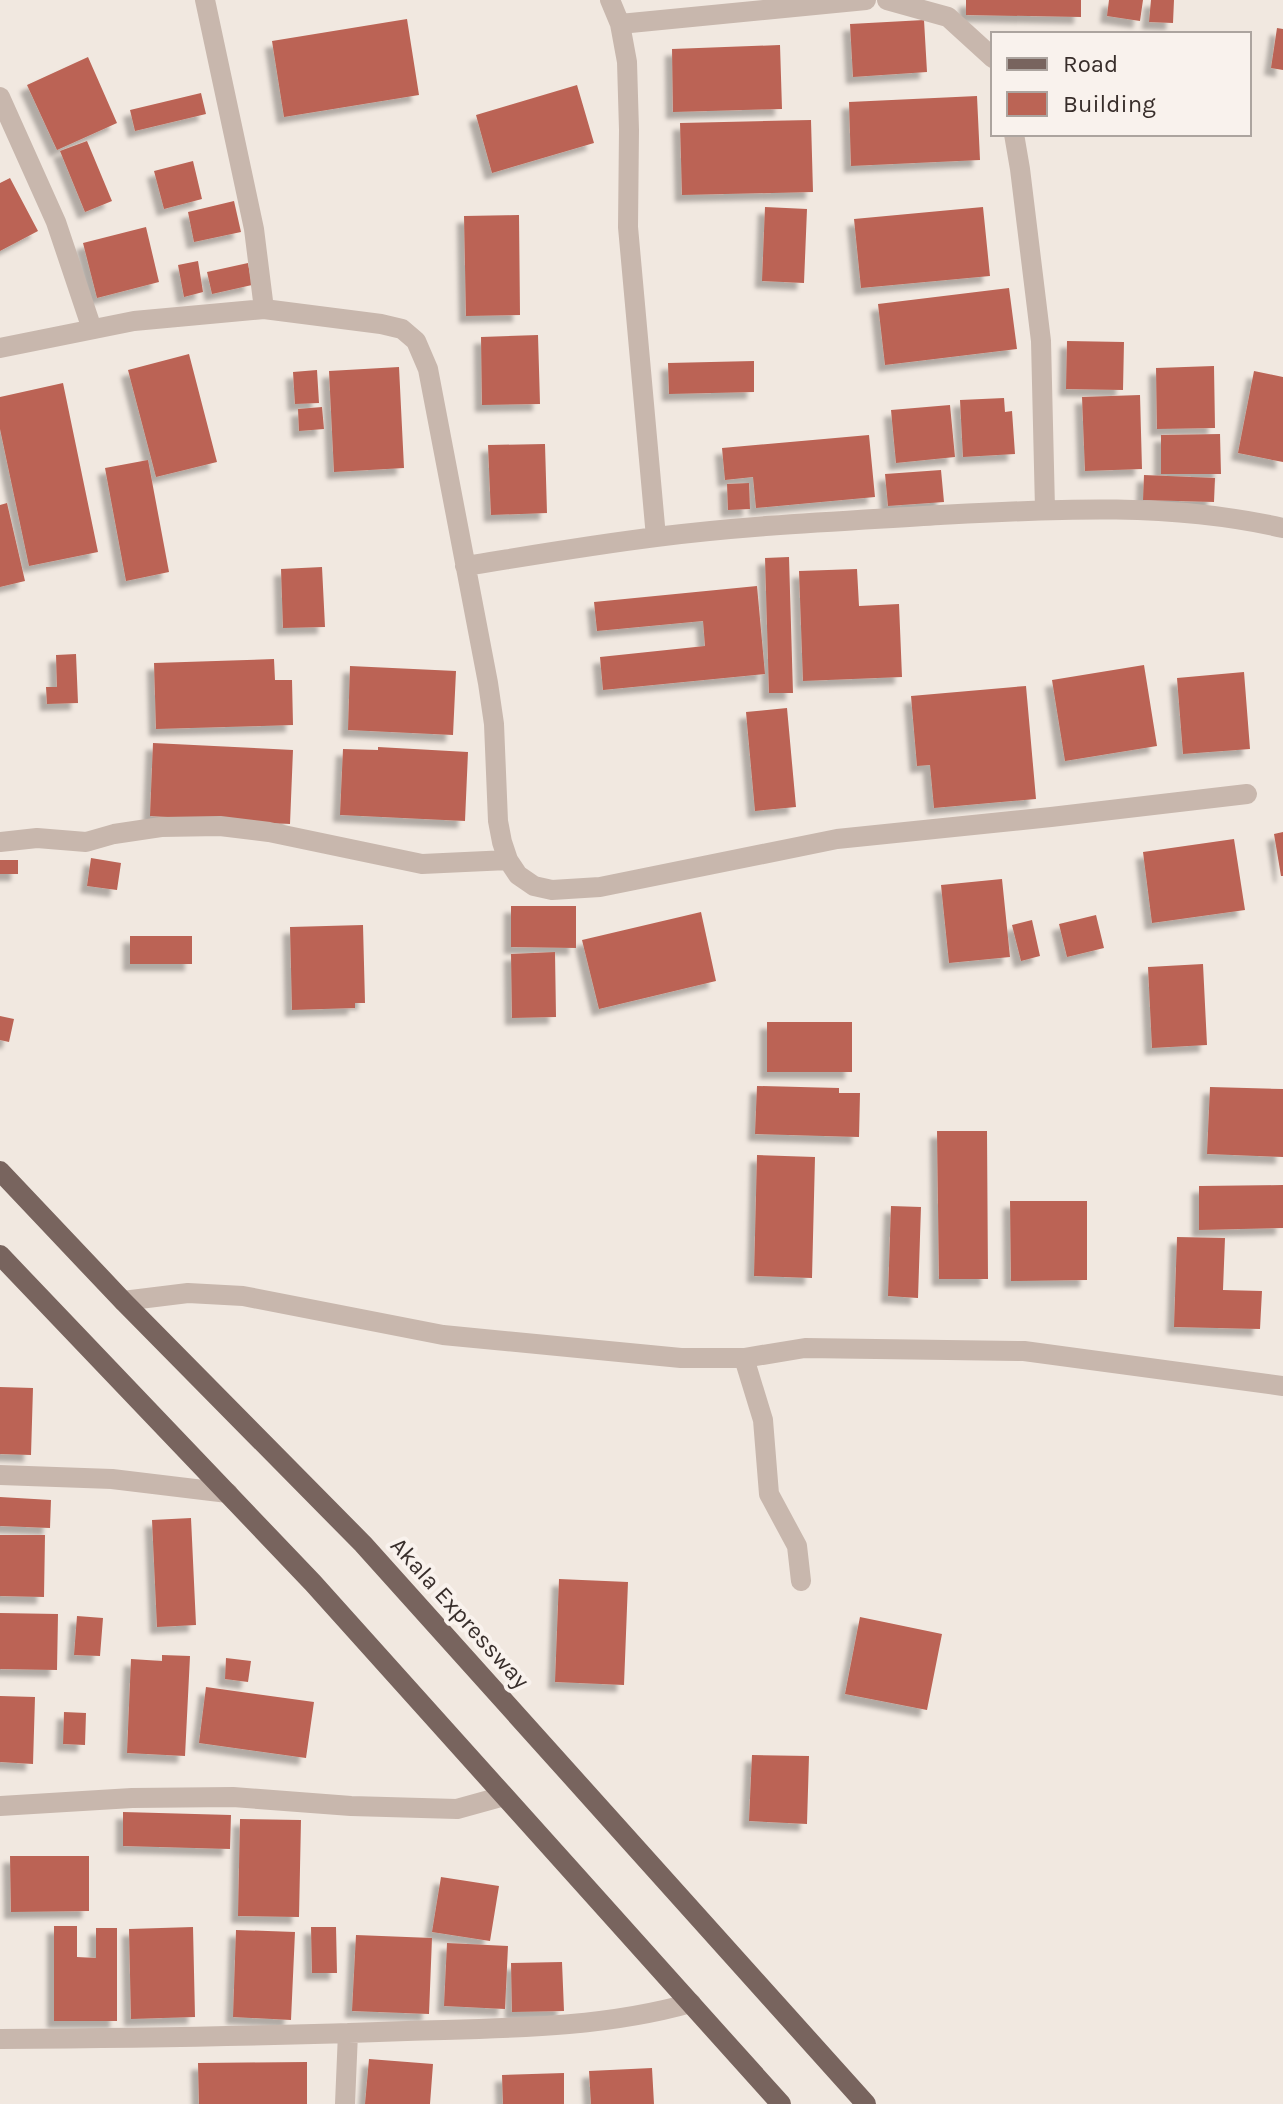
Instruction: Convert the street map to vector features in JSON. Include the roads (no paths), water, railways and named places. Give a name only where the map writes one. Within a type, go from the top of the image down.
[{"type":"main road","points":[[0,1154],[15,1186]]},
{"type":"main road","name":"Akala Expressway","points":[[0,1171],[123,1301],[363,1544],[866,2104]]},
{"type":"main road","points":[[0,1255],[313,1583],[781,2104]]},
{"type":"street","points":[[205,0],[254,229],[264,309]]},
{"type":"street","points":[[610,0],[620,24],[627,62],[628,227],[656,537]]},
{"type":"street","points":[[620,24],[866,0]]},
{"type":"street","points":[[887,0],[948,17],[991,56]]},
{"type":"street","points":[[0,97],[56,222],[92,329]]},
{"type":"street","points":[[1014,136],[1041,341],[1045,509]]},
{"type":"street","points":[[0,348],[134,321],[264,309],[381,324],[402,329],[416,341],[428,369],[488,683],[502,842],[508,860],[518,875],[534,886],[552,890],[600,887],[837,839],[1247,794]]},
{"type":"street","points":[[465,566],[656,537],[766,525],[1064,508],[1187,512],[1283,528]]},
{"type":"street","points":[[0,842],[37,838],[86,842],[161,827],[220,826],[269,832],[422,864],[508,860]]},
{"type":"street","points":[[123,1301],[188,1293],[243,1296],[443,1335],[681,1358],[744,1358],[805,1348],[1024,1351],[1283,1386]]},
{"type":"street","points":[[744,1358],[763,1420],[769,1494],[797,1546],[801,1581]]},
{"type":"street","points":[[0,1475],[112,1479],[228,1493]]},
{"type":"street","points":[[0,1806],[132,1798],[233,1797],[351,1806],[457,1809],[504,1796]]},
{"type":"street","points":[[0,2039],[540,2027],[645,2015],[691,2003]]},
{"type":"street","points":[[345,2104],[348,2033]]}]
